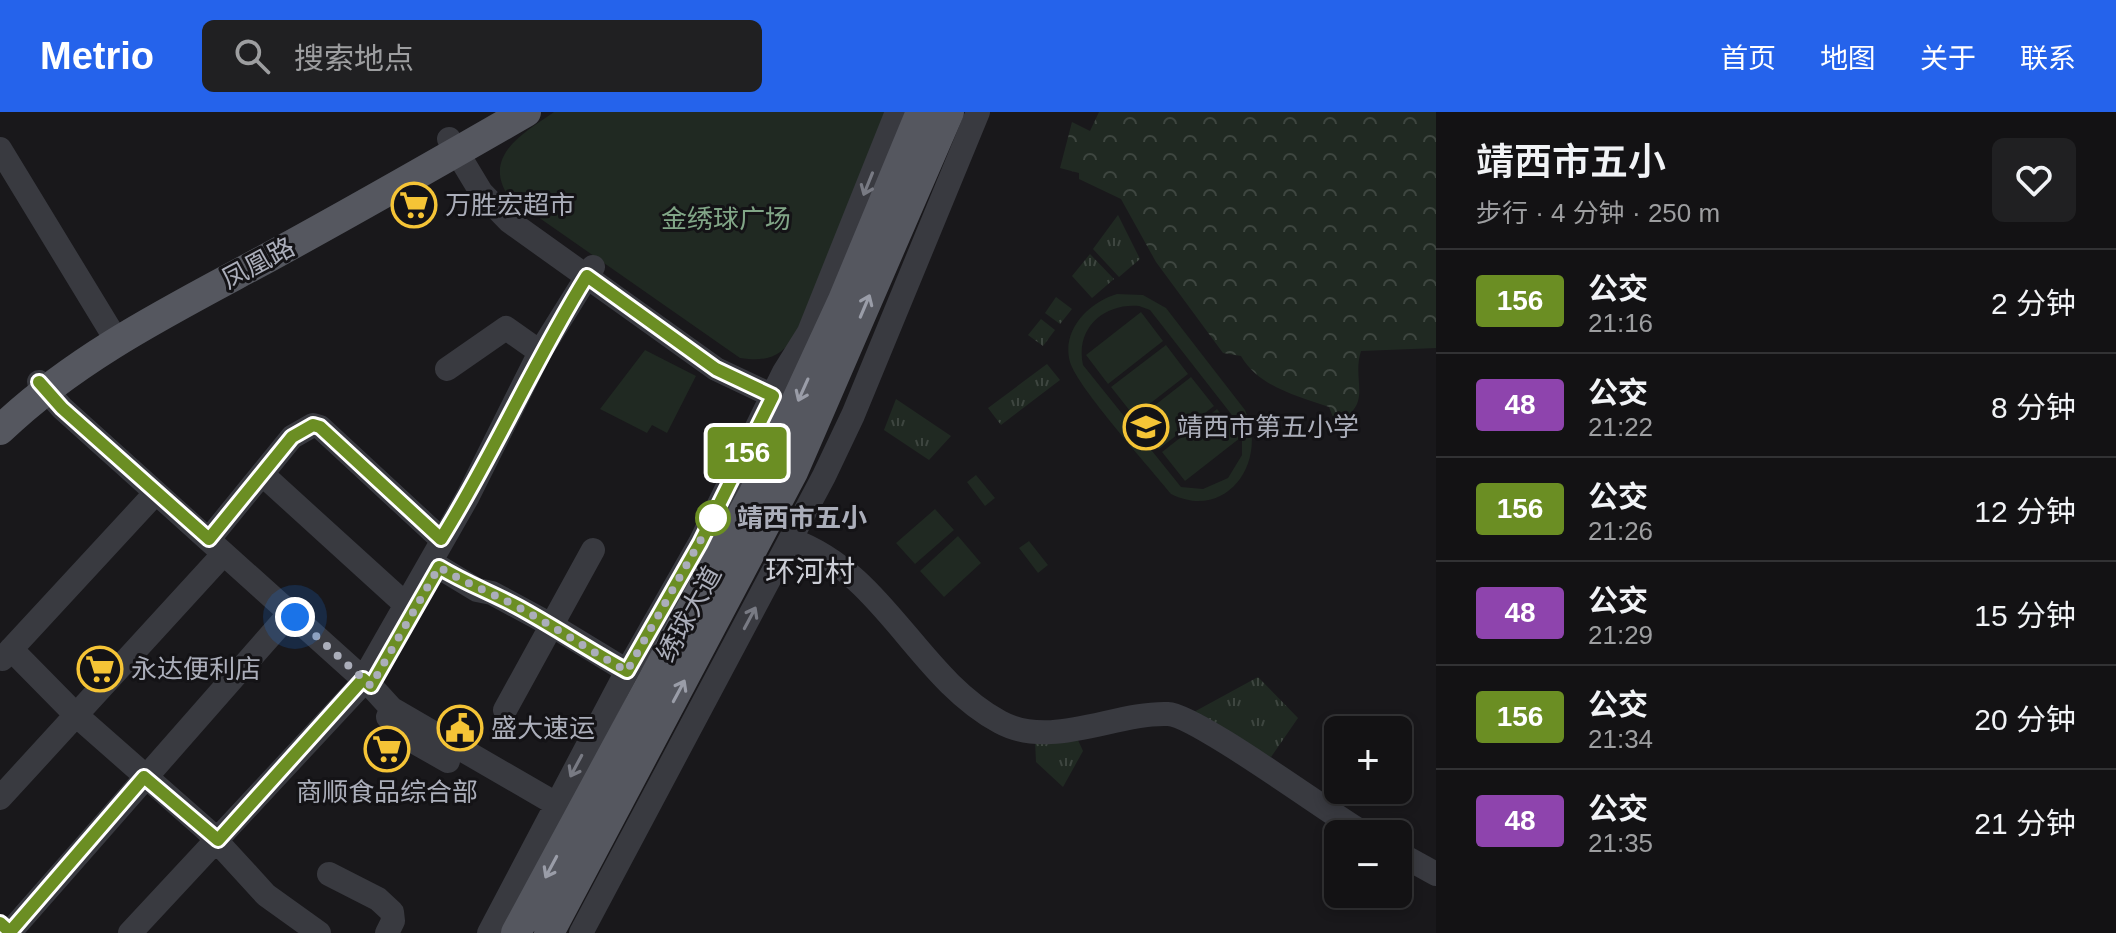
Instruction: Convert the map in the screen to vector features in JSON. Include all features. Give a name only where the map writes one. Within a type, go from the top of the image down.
[{"type":"main road","name":"凤凰路","points":[[0,414],[138,328],[457,142],[495,112]]},
{"type":"main road","name":"凤凰路","points":[[0,430],[38,391],[112,333],[223,265],[457,142],[526,112]]},
{"type":"main road","name":"绣球大道","points":[[516,933],[590,792],[633,678],[717,564],[796,405],[921,112]]},
{"type":"main road","name":"绣球大道","points":[[549,933],[793,472],[949,112]]},
{"type":"street","points":[[489,933],[552,810],[633,678],[776,389],[809,332],[897,112]]},
{"type":"street","points":[[581,933],[792,540],[853,415],[978,112]]},
{"type":"street","points":[[457,142],[493,207],[719,359],[776,389]]},
{"type":"street","points":[[0,149],[112,333]]},
{"type":"street","points":[[921,176],[957,161]]},
{"type":"street","points":[[365,687],[405,604],[468,496],[540,352],[596,276]]},
{"type":"street","points":[[146,931],[365,687],[439,567],[596,276]]},
{"type":"street","points":[[447,369],[506,328],[540,352]]},
{"type":"street","points":[[38,391],[150,499],[214,550],[284,620],[365,687],[392,709],[552,810]]},
{"type":"street","points":[[38,391],[365,687]]},
{"type":"street","points":[[0,798],[76,715],[214,550],[262,474],[292,437],[307,425],[320,427],[441,539]]},
{"type":"street","points":[[262,474],[405,604]]},
{"type":"street","points":[[150,499],[6,655],[221,844],[266,895],[319,933]]},
{"type":"street","points":[[792,540],[825,554],[862,584],[958,692],[1001,723],[1031,731],[1051,731],[1171,714],[1220,740],[1343,820]]},
{"type":"street","points":[[505,710],[593,550]]},
{"type":"street","points":[[677,585],[717,564]]},
{"type":"street","points":[[439,567],[477,590],[492,593],[553,626],[633,678]]},
{"type":"street","points":[[0,923],[11,933],[284,620]]},
{"type":"street","points":[[652,741],[688,733]]},
{"type":"street","points":[[552,810],[590,792]]},
{"type":"street","points":[[1412,861],[1436,874]]},
{"type":"street","points":[[329,874],[378,899],[392,912],[393,921],[387,933]]},
{"type":"green space","name":"金绣球广场","points":[[554,112],[886,112],[798,332],[780,352],[759,359],[740,358],[508,196],[501,181],[503,157],[519,137]]},
{"type":"green space","points":[[1099,112],[1436,112],[1436,348],[1361,351],[1358,400],[1347,416],[1335,422],[1329,407],[1268,383],[1241,356],[1223,353],[1156,262],[1121,199],[1079,179],[1079,173],[1060,168],[1072,122],[1090,131]]},
{"type":"green space","points":[[1118,215],[1140,259],[1119,277],[1093,249]]},
{"type":"green space","points":[[1090,254],[1114,279],[1092,298],[1072,276]]},
{"type":"green space","points":[[1117,294],[1143,295],[1166,308],[1245,410],[1251,429],[1247,466],[1238,482],[1225,493],[1210,500],[1191,501],[1171,494],[1076,374],[1068,350],[1074,329],[1087,311]],"holes":[[[1126,306],[1150,310],[1242,428],[1242,455],[1228,478],[1203,489],[1181,487],[1083,365],[1083,340],[1095,320]]]},
{"type":"green space","points":[[1056,297],[1072,309],[1060,324],[1045,313]]},
{"type":"green space","points":[[1141,312],[1163,341],[1108,384],[1086,355]]},
{"type":"green space","points":[[1041,319],[1055,330],[1043,346],[1028,335]]},
{"type":"green space","points":[[1166,345],[1188,374],[1134,416],[1111,387]]},
{"type":"green space","points":[[645,350],[696,376],[667,433],[652,425],[647,433],[600,409]]},
{"type":"green space","points":[[1047,364],[1060,380],[1001,425],[988,408]]},
{"type":"green space","points":[[1191,377],[1214,406],[1159,449],[1136,420]]},
{"type":"green space","points":[[896,399],[951,436],[929,460],[884,430]]},
{"type":"green space","points":[[1217,409],[1240,438],[1185,481],[1162,452]]},
{"type":"green space","points":[[976,475],[995,498],[985,506],[967,482]]},
{"type":"green space","points":[[935,509],[954,530],[915,564],[896,543]]},
{"type":"green space","points":[[958,536],[981,563],[944,597],[920,571]]},
{"type":"green space","points":[[1029,541],[1048,565],[1038,573],[1019,548]]},
{"type":"green space","points":[[1258,677],[1298,718],[1269,760],[1192,713]]},
{"type":"green space","points":[[1077,738],[1083,751],[1063,787],[1036,762],[1035,740]]},
{"type":"bus line","name":"156","points":[[0,923],[10,932],[144,777],[218,840],[363,679],[371,686],[439,567],[477,590],[492,593],[553,626],[627,671],[700,543],[773,396],[746,386],[716,369],[587,276],[540,352],[468,496],[441,539],[320,427],[313,425],[307,425],[292,437],[209,539],[62,408],[39,382]]},
{"type":"place","name":"万胜宏超市","points":[[414,205]]},
{"type":"place","name":"靖西市第五小学","points":[[1146,427]]},
{"type":"place","name":"靖西市五小","points":[[713,518]]},
{"type":"place","name":"永达便利店","points":[[100,669]]},
{"type":"place","name":"盛大速运","points":[[460,728]]},
{"type":"place","name":"商顺食品综合部","points":[[387,749]]},
{"type":"district","name":"环河村","points":[[810,572]]},
{"type":"route","points":[[295,617],[371,686],[439,567],[477,590],[492,593],[553,626],[627,671],[713,518]]}]
